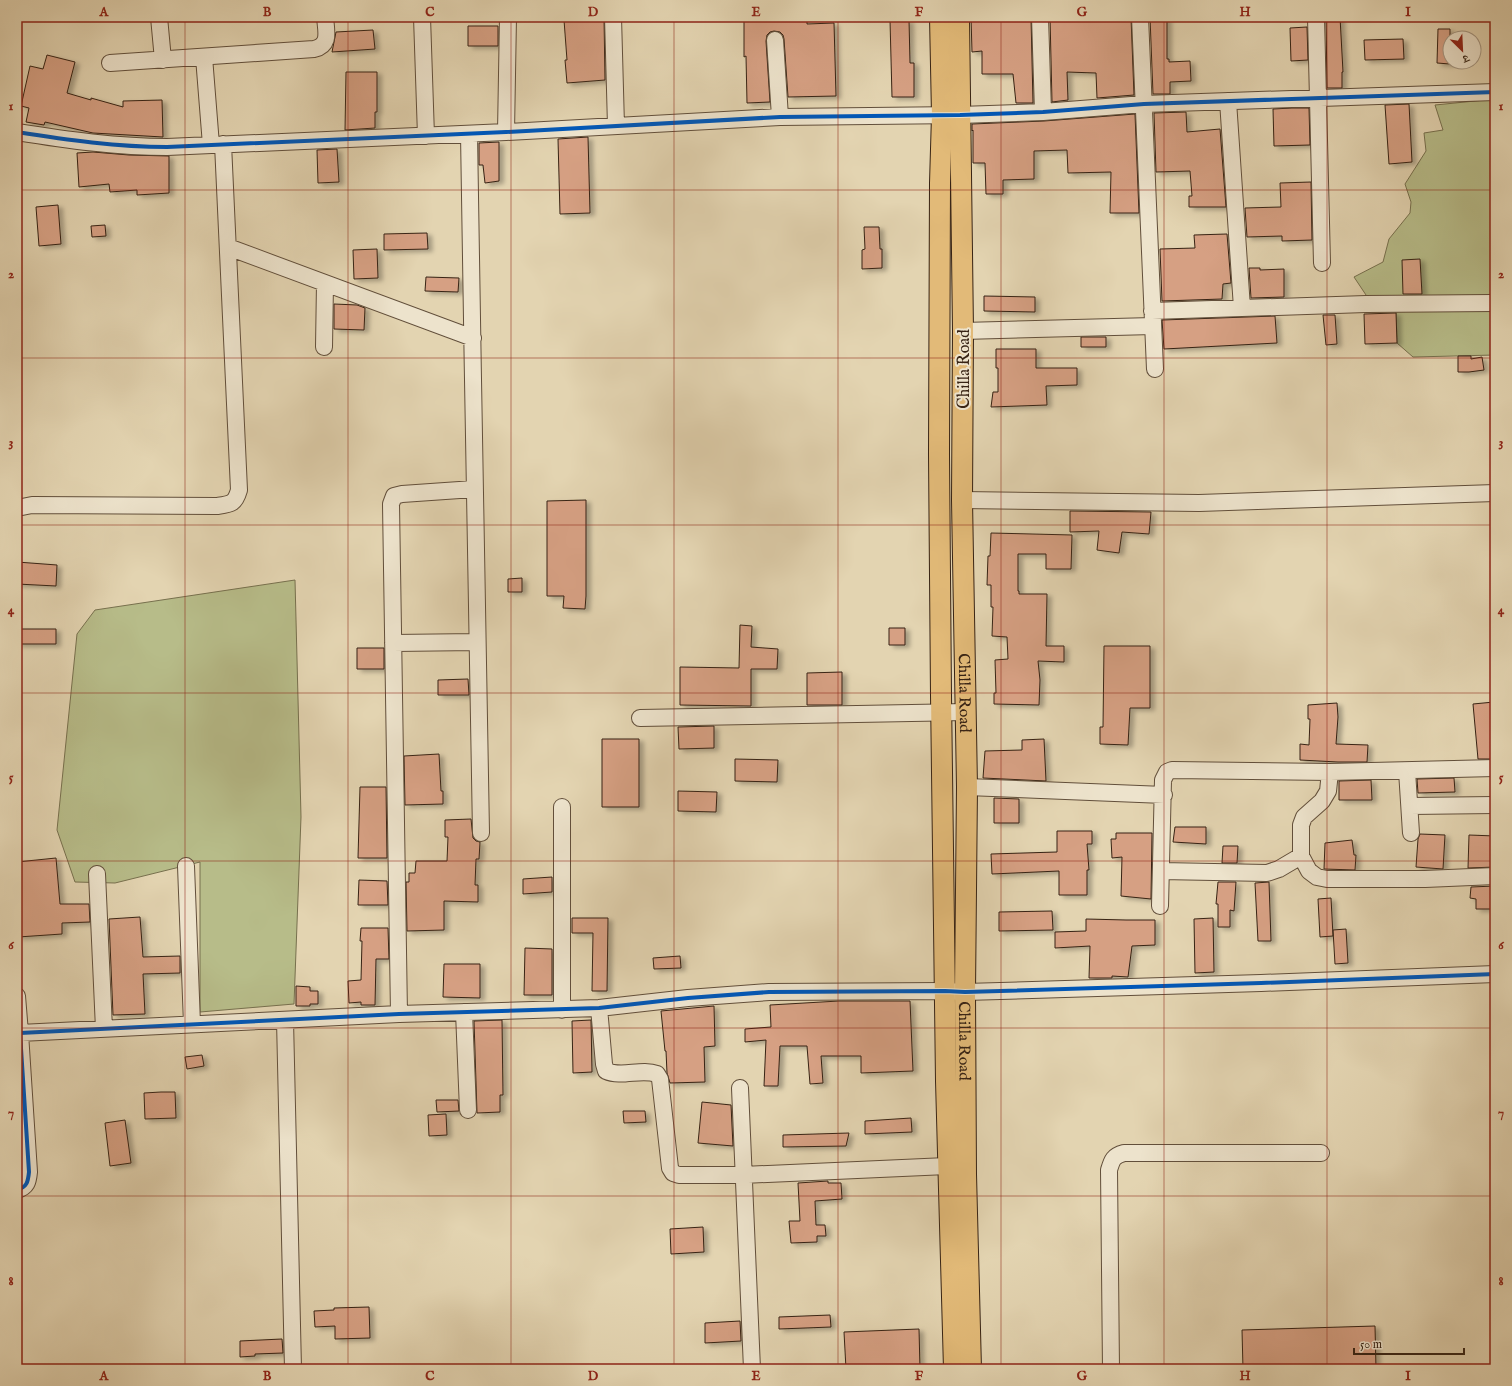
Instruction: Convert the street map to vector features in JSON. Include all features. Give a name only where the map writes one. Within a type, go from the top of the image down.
[{"type":"main road","points":[[940,17],[951,115]]},
{"type":"main road","name":"Chilla Road","points":[[954,1369],[945,991],[939,455],[940,183],[951,115],[959,17]]},
{"type":"main road","name":"Chilla Road","points":[[951,115],[963,331],[962,500],[967,787],[965,992],[966,1174],[971,1369]]},
{"type":"street","points":[[159,17],[163,60]]},
{"type":"street","points":[[110,63],[314,50],[321,48],[324,44],[326,38],[325,17]]},
{"type":"street","points":[[422,17],[426,136]]},
{"type":"street","points":[[506,132],[508,17]]},
{"type":"street","points":[[613,17],[616,126]]},
{"type":"street","points":[[1040,17],[1043,112]]},
{"type":"street","points":[[1140,17],[1155,369]]},
{"type":"street","points":[[1316,17],[1322,263]]},
{"type":"street","points":[[775,40],[780,117]]},
{"type":"street","points":[[17,508],[32,505],[217,506],[229,504],[236,499],[239,490],[228,247],[217,145],[204,57]]},
{"type":"street","points":[[17,132],[97,144],[132,147],[217,145],[469,134],[780,117],[951,115],[1043,112],[1144,104],[1495,92]]},
{"type":"street","points":[[1228,101],[1242,308]]},
{"type":"street","points":[[469,134],[481,833]]},
{"type":"street","points":[[228,247],[473,338]]},
{"type":"street","points":[[324,347],[325,283]]},
{"type":"street","points":[[963,331],[1153,318],[1242,308],[1366,304],[1494,303]]},
{"type":"street","points":[[398,1014],[391,504],[394,496],[402,494],[474,489]]},
{"type":"street","points":[[962,500],[1199,503],[1495,493]]},
{"type":"street","points":[[393,643],[477,642]]},
{"type":"street","points":[[640,718],[966,712]]},
{"type":"street","points":[[1160,906],[1164,776],[1167,772],[1172,770],[1330,772],[1495,768]]},
{"type":"street","points":[[1407,771],[1411,833]]},
{"type":"street","points":[[1330,772],[1328,791],[1322,801],[1304,817],[1301,825],[1301,856],[1309,871],[1317,877],[1327,879],[1424,879],[1495,876]]},
{"type":"street","points":[[967,787],[1164,795]]},
{"type":"street","points":[[1410,806],[1495,805]]},
{"type":"street","points":[[562,807],[562,1010]]},
{"type":"street","points":[[1161,871],[1267,873],[1279,870],[1301,856]]},
{"type":"street","points":[[186,866],[192,1024]]},
{"type":"street","points":[[97,874],[104,1029]]},
{"type":"street","points":[[20,1033],[398,1014],[599,1008],[688,998],[769,992],[965,992],[1495,974]]},
{"type":"street","points":[[17,996],[29,1172],[28,1182],[24,1187],[17,1190]]},
{"type":"street","points":[[599,1008],[606,1072],[613,1074],[650,1071],[657,1074],[660,1079],[670,1168],[674,1173],[679,1175],[743,1175],[948,1166]]},
{"type":"street","points":[[464,1012],[468,1110]]},
{"type":"street","points":[[285,1020],[293,1369]]},
{"type":"street","points":[[740,1088],[752,1369]]},
{"type":"street","points":[[1111,1369],[1109,1170],[1112,1160],[1116,1156],[1124,1153],[1321,1153]]},
{"type":"green space","points":[[1495,99],[1495,355],[1413,357],[1397,343],[1396,310],[1376,310],[1354,277],[1383,262],[1389,239],[1410,213],[1411,202],[1405,184],[1426,151],[1424,133],[1443,130],[1435,105]]},
{"type":"green space","points":[[295,580],[301,817],[294,1004],[200,1012],[200,862],[115,883],[75,882],[57,830],[77,634],[95,610]]},
{"type":"building","points":[[604,17],[605,80],[567,83],[564,20]]},
{"type":"building","points":[[971,17],[1031,17],[1033,103],[1016,103],[1013,74],[982,74],[982,51],[972,52]]},
{"type":"building","points":[[1050,17],[1131,17],[1134,95],[1097,98],[1096,73],[1067,72],[1068,100],[1052,102]]},
{"type":"building","points":[[1150,17],[1167,17],[1167,59],[1169,59],[1169,62],[1190,61],[1191,81],[1170,82],[1170,94],[1153,94]]},
{"type":"building","points":[[1326,17],[1340,17],[1343,72],[1342,88],[1327,88]]},
{"type":"building","points":[[890,20],[909,20],[910,63],[914,63],[914,97],[892,97]]},
{"type":"building","points":[[744,21],[807,21],[807,24],[834,23],[836,96],[788,97],[784,39],[780,32],[774,31],[767,35],[766,41],[770,102],[747,103],[746,56],[744,57]]},
{"type":"building","points":[[468,26],[498,26],[498,46],[468,46]]},
{"type":"building","points":[[1307,27],[1308,60],[1291,61],[1290,28]]},
{"type":"building","points":[[1438,29],[1450,29],[1442,30],[1442,63],[1437,63]]},
{"type":"building","points":[[373,30],[375,49],[332,52],[336,32]]},
{"type":"building","points":[[1403,39],[1404,59],[1365,60],[1364,40]]},
{"type":"building","points":[[47,55],[75,62],[67,93],[123,107],[123,101],[162,100],[163,137],[93,133],[45,122],[44,125],[26,122],[29,108],[21,106],[30,66],[43,69]]},
{"type":"building","points":[[346,72],[377,72],[377,112],[375,112],[375,128],[345,130]]},
{"type":"building","points":[[1409,104],[1412,162],[1389,164],[1385,105]]},
{"type":"building","points":[[1309,108],[1310,145],[1274,146],[1273,109]]},
{"type":"building","points":[[1186,112],[1187,132],[1220,129],[1226,207],[1189,207],[1189,196],[1192,196],[1190,171],[1156,172],[1154,113]]},
{"type":"building","points":[[1135,114],[1139,213],[1110,213],[1111,172],[1068,173],[1067,150],[1034,151],[1034,179],[1003,180],[1003,194],[986,194],[985,163],[973,163],[972,124],[1044,121]]},
{"type":"building","points":[[588,137],[590,213],[560,214],[558,139]]},
{"type":"building","points":[[499,142],[499,181],[485,183],[483,165],[479,165],[479,143]]},
{"type":"building","points":[[337,149],[339,182],[318,183],[317,150]]},
{"type":"building","points":[[93,152],[169,156],[169,193],[137,195],[137,190],[110,192],[109,184],[79,187],[77,153]]},
{"type":"building","points":[[1311,182],[1312,240],[1282,241],[1282,236],[1247,237],[1245,208],[1281,207],[1280,183]]},
{"type":"building","points":[[58,205],[61,244],[39,246],[36,207]]},
{"type":"building","points":[[105,225],[106,236],[92,237],[91,226]]},
{"type":"building","points":[[864,227],[879,227],[880,249],[882,249],[882,268],[862,269],[862,250],[865,249]]},
{"type":"building","points":[[427,233],[428,249],[384,250],[384,234]]},
{"type":"building","points":[[1227,234],[1231,283],[1223,284],[1222,299],[1162,301],[1160,249],[1195,248],[1194,235]]},
{"type":"building","points":[[377,249],[378,278],[354,279],[353,250]]},
{"type":"building","points":[[1420,259],[1422,294],[1403,294],[1402,260]]},
{"type":"building","points":[[1249,268],[1260,268],[1260,270],[1284,269],[1284,297],[1251,298]]},
{"type":"building","points":[[426,277],[459,278],[458,292],[425,291]]},
{"type":"building","points":[[984,296],[1035,297],[1035,312],[984,311]]},
{"type":"building","points":[[334,304],[357,305],[365,308],[364,330],[334,329]]},
{"type":"building","points":[[1396,313],[1397,343],[1365,344],[1364,314]]},
{"type":"building","points":[[1323,315],[1335,315],[1337,344],[1326,345]]},
{"type":"building","points":[[1275,316],[1277,343],[1164,349],[1162,320]]},
{"type":"building","points":[[1081,337],[1106,337],[1106,347],[1081,347]]},
{"type":"building","points":[[996,349],[1036,349],[1036,368],[1077,368],[1077,385],[1046,386],[1047,405],[991,407],[993,392],[998,392]]},
{"type":"building","points":[[1458,356],[1471,356],[1471,359],[1482,357],[1484,370],[1458,372]]},
{"type":"building","points":[[586,500],[585,609],[563,608],[564,596],[547,596],[547,501]]},
{"type":"building","points":[[1070,511],[1151,512],[1149,534],[1122,532],[1119,553],[1097,550],[1099,531],[1070,532]]},
{"type":"building","points":[[991,533],[1072,535],[1071,569],[1046,569],[1046,554],[1018,554],[1019,594],[1047,594],[1046,646],[1064,646],[1064,662],[1038,661],[1040,680],[1039,705],[994,704],[994,693],[996,693],[995,660],[1008,659],[1007,637],[992,636],[993,607],[991,607],[991,585],[987,585],[988,556],[990,556]]},
{"type":"building","points":[[17,562],[57,565],[56,586],[17,584]]},
{"type":"building","points":[[522,578],[522,592],[508,592],[508,579]]},
{"type":"building","points":[[740,625],[752,626],[751,647],[778,649],[777,669],[751,669],[751,706],[680,705],[680,667],[739,668]]},
{"type":"building","points":[[889,628],[905,628],[905,645],[889,645]]},
{"type":"building","points":[[17,629],[56,629],[56,644],[17,644]]},
{"type":"building","points":[[1104,646],[1150,646],[1150,708],[1130,708],[1128,745],[1100,744],[1100,727],[1103,727]]},
{"type":"building","points":[[357,648],[384,648],[384,669],[357,669]]},
{"type":"building","points":[[842,672],[842,705],[807,705],[807,673]]},
{"type":"building","points":[[468,679],[469,695],[438,695],[438,680]]},
{"type":"building","points":[[1494,702],[1495,723],[1492,723],[1495,751],[1491,751],[1492,759],[1478,759],[1473,704]]},
{"type":"building","points":[[1337,703],[1338,717],[1336,744],[1368,745],[1367,762],[1300,760],[1300,744],[1309,745],[1310,719],[1308,719],[1308,705]]},
{"type":"building","points":[[714,726],[714,748],[679,749],[678,727]]},
{"type":"building","points":[[602,739],[639,739],[639,807],[602,807]]},
{"type":"building","points":[[1044,739],[1046,781],[983,778],[985,751],[1022,750],[1022,740]]},
{"type":"building","points":[[439,754],[443,804],[405,805],[404,756]]},
{"type":"building","points":[[735,759],[778,760],[777,782],[735,781]]},
{"type":"building","points":[[1454,778],[1455,792],[1418,793],[1417,779]]},
{"type":"building","points":[[1371,780],[1372,800],[1339,800],[1339,781]]},
{"type":"building","points":[[360,787],[386,787],[387,858],[358,858]]},
{"type":"building","points":[[678,791],[717,792],[716,812],[678,811]]},
{"type":"building","points":[[994,798],[1019,799],[1019,823],[994,823]]},
{"type":"building","points":[[471,819],[473,838],[480,842],[479,859],[476,859],[475,885],[478,885],[478,902],[444,901],[444,930],[407,931],[406,882],[409,882],[409,873],[415,873],[416,861],[447,861],[448,837],[445,837],[445,820]]},
{"type":"building","points":[[1175,827],[1206,827],[1206,844],[1173,842]]},
{"type":"building","points":[[1057,831],[1092,831],[1092,844],[1087,844],[1089,870],[1087,870],[1087,895],[1059,895],[1059,871],[992,874],[991,854],[1057,852]]},
{"type":"building","points":[[1116,833],[1152,833],[1151,899],[1121,896],[1122,857],[1112,858],[1111,839],[1116,839]]},
{"type":"building","points":[[1420,834],[1445,835],[1443,869],[1416,867],[1418,839]]},
{"type":"building","points":[[1469,835],[1495,836],[1495,867],[1468,868]]},
{"type":"building","points":[[1352,840],[1354,855],[1356,855],[1355,870],[1324,869],[1325,843]]},
{"type":"building","points":[[1223,846],[1238,846],[1237,863],[1222,863]]},
{"type":"building","points":[[56,858],[60,904],[89,904],[90,922],[62,923],[62,934],[18,937],[17,862]]},
{"type":"building","points":[[552,877],[552,892],[523,894],[523,879]]},
{"type":"building","points":[[359,880],[387,881],[388,905],[358,905]]},
{"type":"building","points":[[1218,882],[1236,882],[1234,911],[1230,910],[1230,927],[1218,927],[1218,904],[1216,904]]},
{"type":"building","points":[[1269,882],[1271,941],[1258,941],[1255,883]]},
{"type":"building","points":[[1495,886],[1495,909],[1476,909],[1476,899],[1470,898],[1471,887]]},
{"type":"building","points":[[1331,898],[1333,936],[1320,937],[1318,899]]},
{"type":"building","points":[[1052,911],[1053,930],[999,931],[999,912]]},
{"type":"building","points":[[140,917],[143,957],[180,956],[180,973],[143,974],[145,1014],[113,1015],[109,919]]},
{"type":"building","points":[[572,918],[608,918],[607,991],[592,991],[593,933],[572,933]]},
{"type":"building","points":[[1213,918],[1214,972],[1195,973],[1194,919]]},
{"type":"building","points":[[1086,919],[1155,920],[1155,945],[1132,946],[1128,977],[1112,976],[1112,978],[1089,978],[1090,946],[1055,948],[1055,932],[1086,931]]},
{"type":"building","points":[[361,928],[388,928],[389,959],[376,959],[375,1005],[361,1005],[361,1002],[349,1003],[348,981],[361,980]]},
{"type":"building","points":[[1346,929],[1348,963],[1335,964],[1333,930]]},
{"type":"building","points":[[525,948],[552,949],[552,995],[524,995]]},
{"type":"building","points":[[680,956],[681,968],[654,969],[653,958]]},
{"type":"building","points":[[444,964],[480,964],[480,998],[443,997]]},
{"type":"building","points":[[296,986],[310,987],[310,991],[318,991],[318,1004],[310,1004],[310,1006],[296,1006]]},
{"type":"building","points":[[839,1001],[910,1001],[913,1071],[861,1073],[861,1056],[821,1056],[823,1083],[810,1084],[807,1046],[780,1046],[778,1086],[764,1086],[766,1040],[745,1042],[745,1029],[771,1027],[770,1005]]},
{"type":"building","points":[[714,1006],[715,1046],[704,1047],[705,1082],[670,1083],[667,1073],[661,1011]]},
{"type":"building","points":[[502,1020],[503,1095],[500,1095],[500,1112],[477,1113],[474,1021]]},
{"type":"building","points":[[591,1020],[592,1072],[573,1073],[572,1021]]},
{"type":"building","points":[[202,1055],[204,1066],[187,1069],[185,1057]]},
{"type":"building","points":[[175,1092],[176,1118],[145,1119],[144,1093]]},
{"type":"building","points":[[436,1100],[458,1100],[459,1111],[437,1112]]},
{"type":"building","points":[[702,1102],[731,1105],[733,1146],[698,1143]]},
{"type":"building","points":[[623,1111],[645,1111],[646,1122],[624,1123]]},
{"type":"building","points":[[446,1114],[447,1135],[429,1136],[428,1115]]},
{"type":"building","points":[[911,1118],[912,1132],[865,1134],[865,1121]]},
{"type":"building","points":[[125,1120],[131,1163],[110,1166],[105,1123]]},
{"type":"building","points":[[849,1133],[846,1146],[783,1147],[783,1135]]},
{"type":"building","points":[[828,1181],[828,1183],[841,1183],[842,1199],[815,1201],[816,1225],[825,1225],[826,1236],[817,1236],[817,1242],[791,1243],[789,1221],[800,1221],[798,1183]]},
{"type":"building","points":[[703,1227],[704,1252],[671,1254],[670,1229]]},
{"type":"building","points":[[369,1307],[370,1338],[335,1339],[335,1326],[315,1327],[314,1311],[334,1310],[334,1308]]},
{"type":"building","points":[[830,1315],[831,1327],[779,1329],[779,1317]]},
{"type":"building","points":[[740,1321],[741,1341],[705,1343],[705,1323]]},
{"type":"building","points":[[1375,1326],[1376,1369],[1243,1369],[1242,1330]]},
{"type":"building","points":[[919,1329],[920,1369],[846,1369],[844,1332]]},
{"type":"building","points":[[282,1339],[283,1353],[255,1354],[255,1356],[240,1357],[240,1341]]},
{"type":"cycle path","points":[[17,132],[54,138],[130,146],[167,147],[506,132],[780,117],[960,115],[1043,112],[1144,104],[1495,92]]},
{"type":"cycle path","points":[[17,1190],[26,1184],[29,1172],[20,1033],[399,1014],[599,1008],[688,998],[769,992],[965,992],[1495,974]]}]
